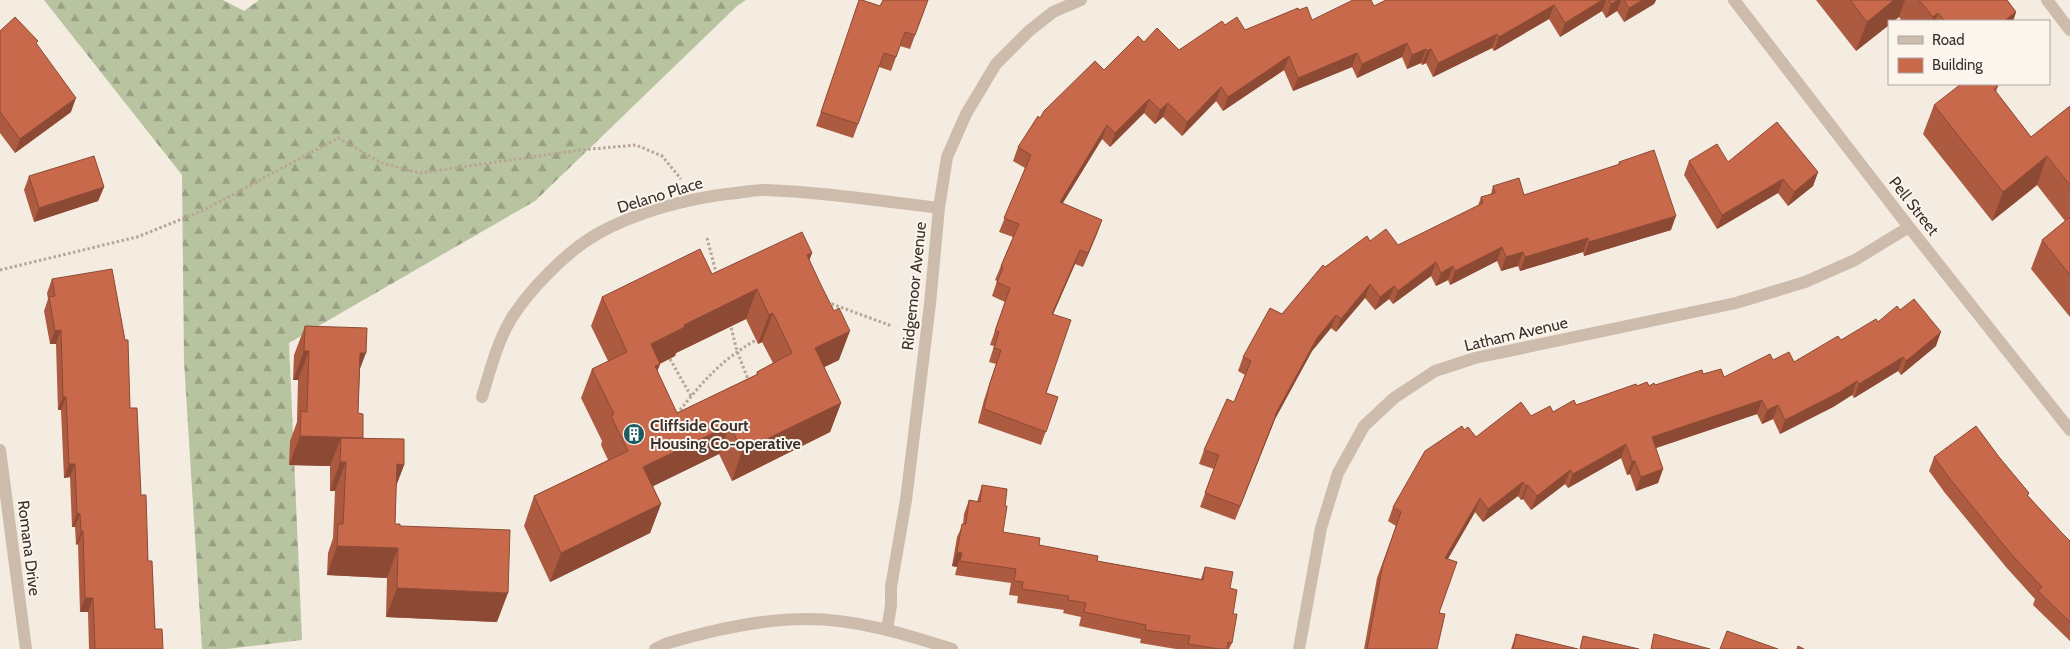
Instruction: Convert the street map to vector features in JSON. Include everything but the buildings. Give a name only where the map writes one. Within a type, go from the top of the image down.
[{"type":"street","name":"Ridgemoor Avenue","points":[[887,630],[891,605],[891,587],[906,500],[930,304],[939,208],[947,157],[966,114],[996,64],[1029,31],[1053,12],[1082,0]]},
{"type":"street","name":"Pell Street","points":[[1734,0],[2070,430]]},
{"type":"street","points":[[2047,0],[2070,30]]},
{"type":"street","name":"Delano Place","points":[[482,397],[497,351],[511,319],[542,280],[562,261],[597,235],[617,225],[697,198],[763,190],[939,208]]},
{"type":"street","name":"Latham Avenue","points":[[1299,649],[1321,528],[1338,473],[1364,426],[1394,398],[1435,371],[1475,358],[1736,303],[1805,282],[1855,260],[1910,226]]},
{"type":"street","name":"Romana Drive","points":[[0,450],[26,649]]},
{"type":"street","points":[[655,649],[699,634],[731,626],[765,621],[808,619],[852,623],[887,630],[952,649]]},
{"type":"path","points":[[0,270],[137,237],[202,211],[338,138],[382,163],[420,173],[580,150],[636,145],[662,156],[697,198]]},
{"type":"path","points":[[707,238],[720,285]]},
{"type":"path","points":[[825,308],[832,304],[892,326]]},
{"type":"path","points":[[727,314],[737,351],[751,388]]},
{"type":"path","points":[[674,419],[707,377],[737,351],[756,340]]},
{"type":"path","points":[[670,359],[691,396]]},
{"type":"green space","points":[[44,0],[223,0],[244,11],[259,0],[746,0],[737,6],[535,201],[289,343],[302,640],[227,649],[202,649],[184,361],[182,175]]},
{"type":"place","name":"Cliffside Court Housing Co-operative","points":[[634,434]]}]
